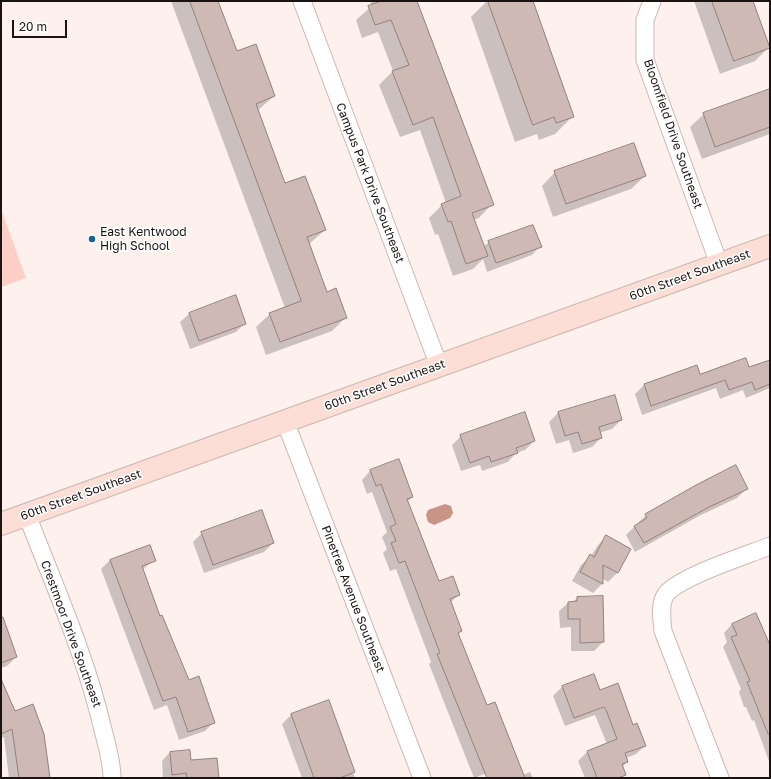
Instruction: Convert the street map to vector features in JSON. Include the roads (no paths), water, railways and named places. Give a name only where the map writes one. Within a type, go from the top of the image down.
[{"type":"main road","name":"60th Street Southeast","points":[[1,524],[770,246]]},
{"type":"street","name":"Campus Park Drive Southeast","points":[[302,1],[439,366]]},
{"type":"street","name":"Bloomfield Drive Southeast","points":[[652,1],[645,20],[645,60],[719,264]]},
{"type":"street","name":"Pinetree Avenue Southeast","points":[[285,421],[422,778]]},
{"type":"street","name":"Crestmoor Drive Southeast","points":[[27,514],[91,685],[109,754],[112,778]]},
{"type":"street","points":[[720,778],[663,631],[662,612],[665,595],[681,582],[770,546]]},
{"type":"place","name":"East Kentwood High School","points":[[92,239]]}]
